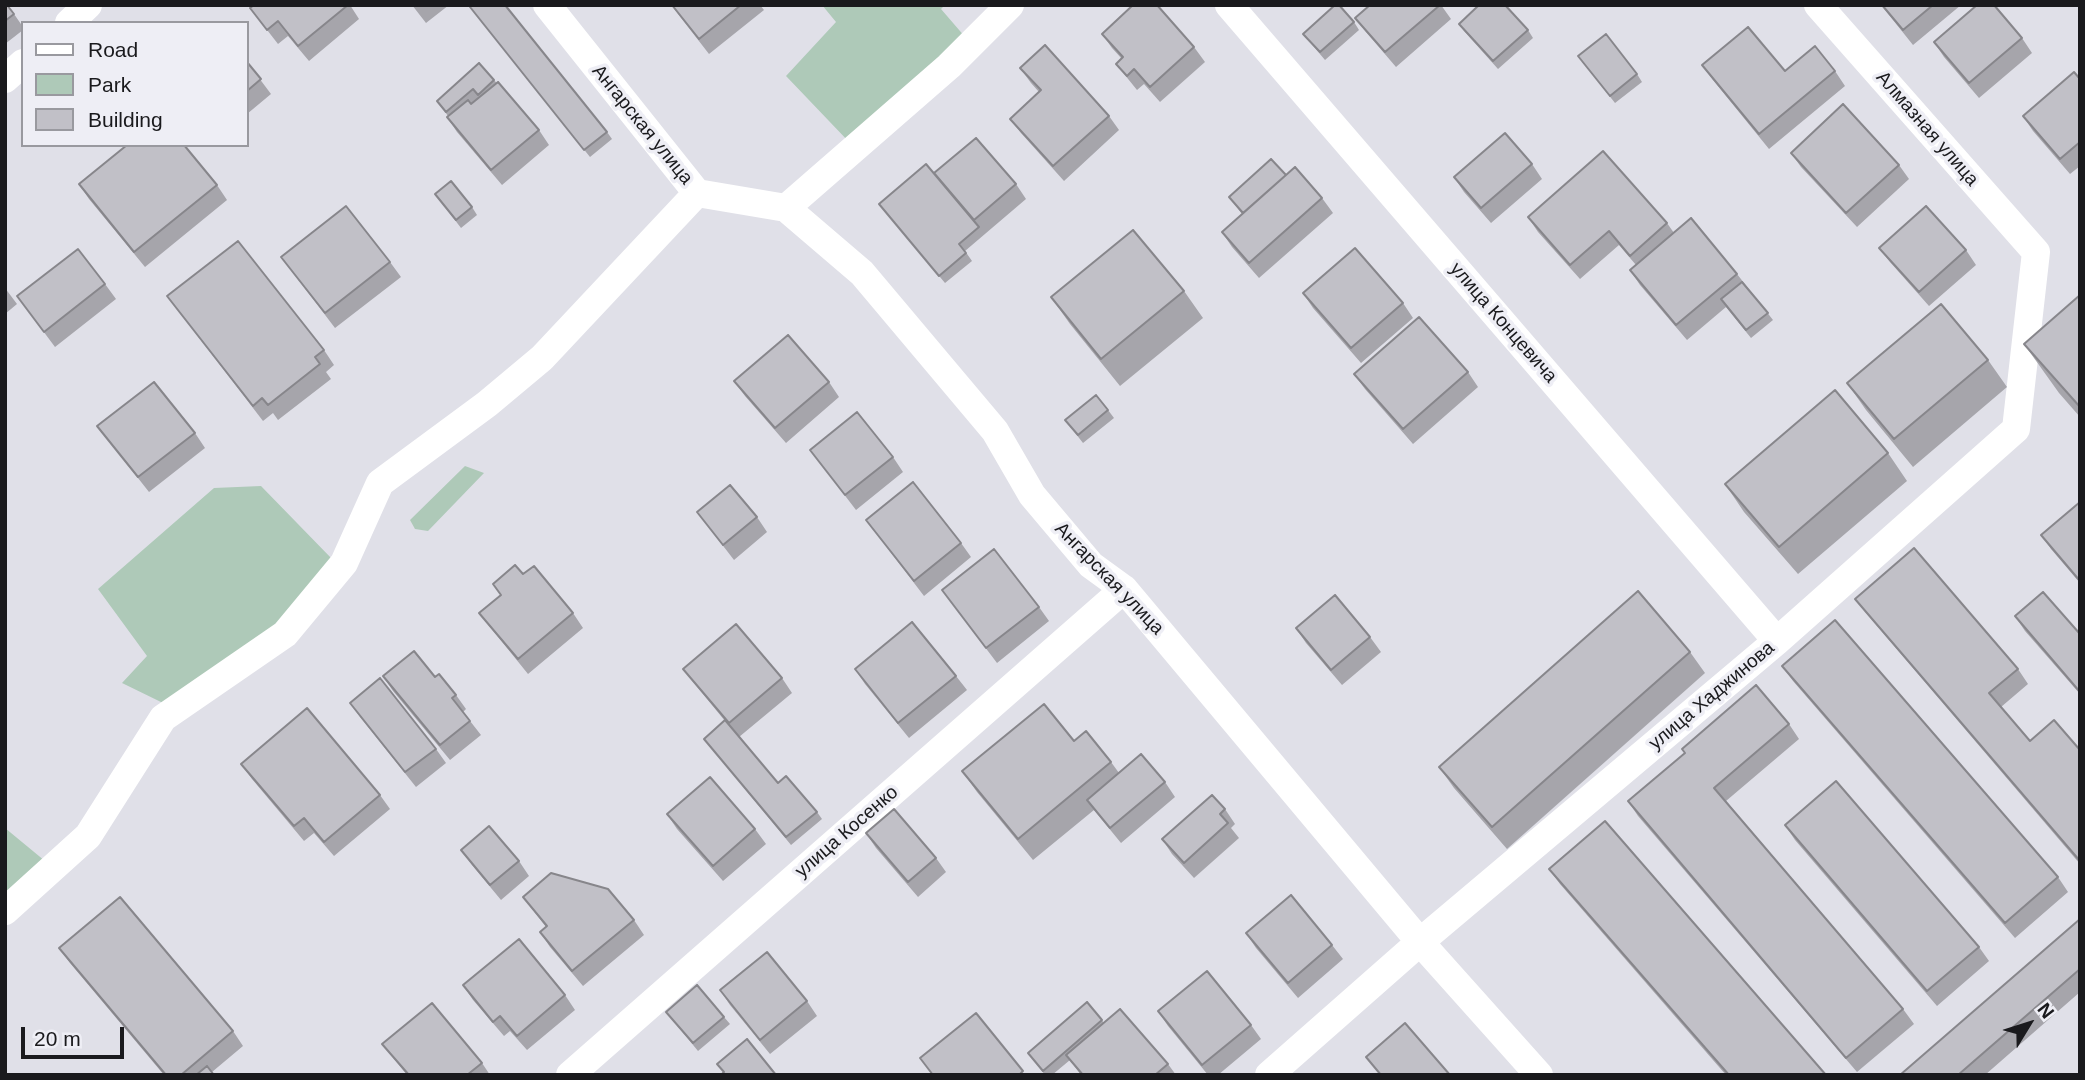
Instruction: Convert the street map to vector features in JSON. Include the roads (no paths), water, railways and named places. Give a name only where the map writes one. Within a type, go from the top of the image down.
[{"type":"street","points":[[70,21],[88,5]]},
{"type":"street","name":"Ангарская улица","points":[[547,5],[697,194],[786,208],[862,274],[995,431],[1031,495],[1091,565],[1124,589],[1420,942],[1539,1075]]},
{"type":"street","points":[[786,208],[949,66],[1010,5]]},
{"type":"street","name":"улица Концевича","points":[[1229,5],[1777,641]]},
{"type":"street","name":"Алмазная улица","points":[[1818,5],[2036,252]]},
{"type":"street","points":[[5,79],[21,65]]},
{"type":"street","points":[[5,911],[88,836],[163,718],[285,634],[344,563],[380,483],[488,404],[542,358],[697,194]]},
{"type":"street","name":"улица Хаджинова","points":[[1269,1075],[1420,942],[1777,641],[2016,429],[2036,252]]},
{"type":"street","name":"улица Косенко","points":[[569,1075],[1124,589]]}]
